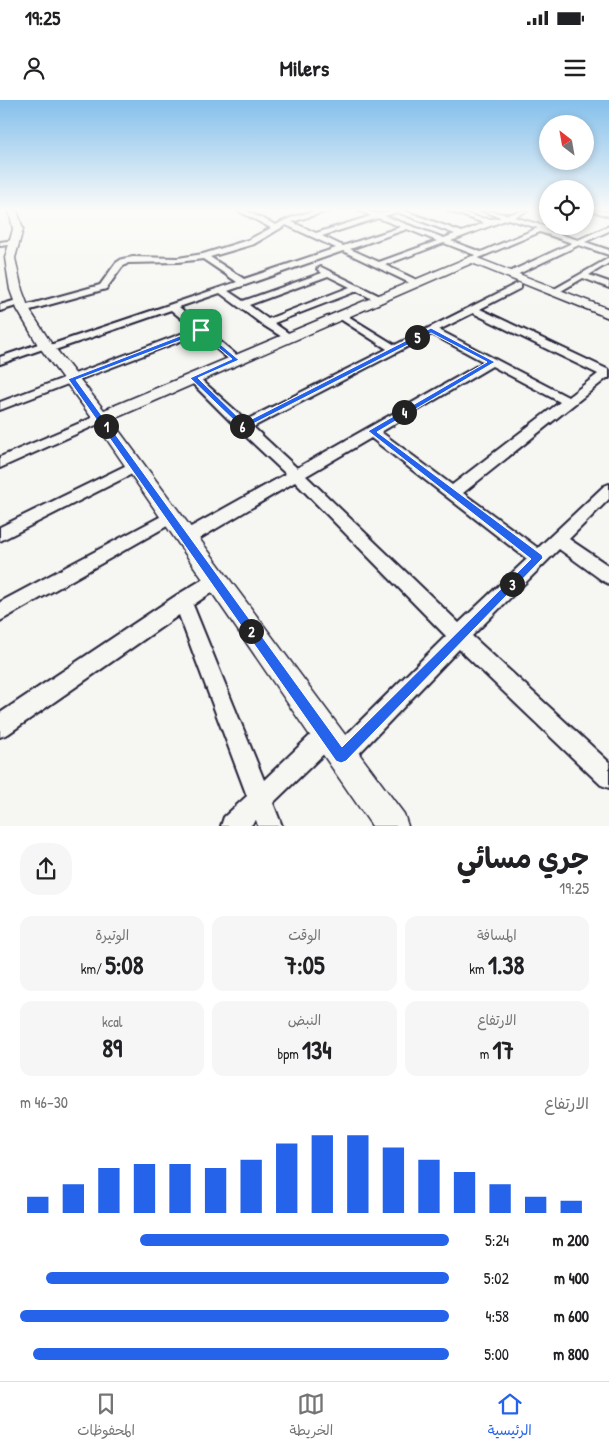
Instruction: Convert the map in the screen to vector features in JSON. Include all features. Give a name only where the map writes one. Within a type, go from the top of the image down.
[{"type":"main road","points":[[7,244],[16,290],[22,306],[46,347],[101,418],[392,826]]},
{"type":"main road","points":[[472,259],[518,286],[609,323]]},
{"type":"main road","points":[[101,418],[472,259],[609,314]]},
{"type":"street","points":[[0,308],[22,306],[103,287],[119,265],[125,261],[133,259],[178,260],[204,256],[245,244]]},
{"type":"street","points":[[334,244],[416,283]]},
{"type":"street","points":[[0,362],[359,244]]},
{"type":"street","points":[[379,265],[434,244]]},
{"type":"street","points":[[450,244],[472,259],[507,244]]},
{"type":"street","points":[[510,275],[577,244]]},
{"type":"street","points":[[582,244],[609,253]]},
{"type":"street","points":[[204,256],[244,283]]},
{"type":"street","points":[[553,292],[609,260]]},
{"type":"street","points":[[307,262],[379,299]]},
{"type":"street","points":[[241,305],[329,273]]},
{"type":"street","points":[[583,275],[609,285]]},
{"type":"street","points":[[243,427],[518,286]]},
{"type":"street","points":[[266,323],[356,288]]},
{"type":"street","points":[[221,290],[287,337]]},
{"type":"street","points":[[173,306],[236,360]]},
{"type":"street","points":[[452,494],[569,402],[608,374],[474,310]]},
{"type":"street","points":[[340,315],[394,349]]},
{"type":"street","points":[[0,406],[201,330]]},
{"type":"street","points":[[431,330],[569,402]]},
{"type":"street","points":[[186,538],[492,362]]},
{"type":"street","points":[[193,378],[243,427],[296,474],[459,636],[609,777]]},
{"type":"street","points":[[0,463],[101,418]]},
{"type":"street","points":[[371,431],[538,558]]},
{"type":"street","points":[[0,534],[135,466]]},
{"type":"street","points":[[341,756],[459,636],[609,490]]},
{"type":"street","points":[[0,612],[171,517]]},
{"type":"street","points":[[558,540],[609,576]]},
{"type":"street","points":[[0,726],[215,580]]},
{"type":"street","points":[[183,601],[270,826]]},
{"type":"street","points":[[234,826],[326,736]]},
{"type":"route","points":[[201,330],[236,360],[193,378],[243,427],[431,330],[492,362],[371,431],[538,558],[341,756],[72,379],[201,330]]}]
